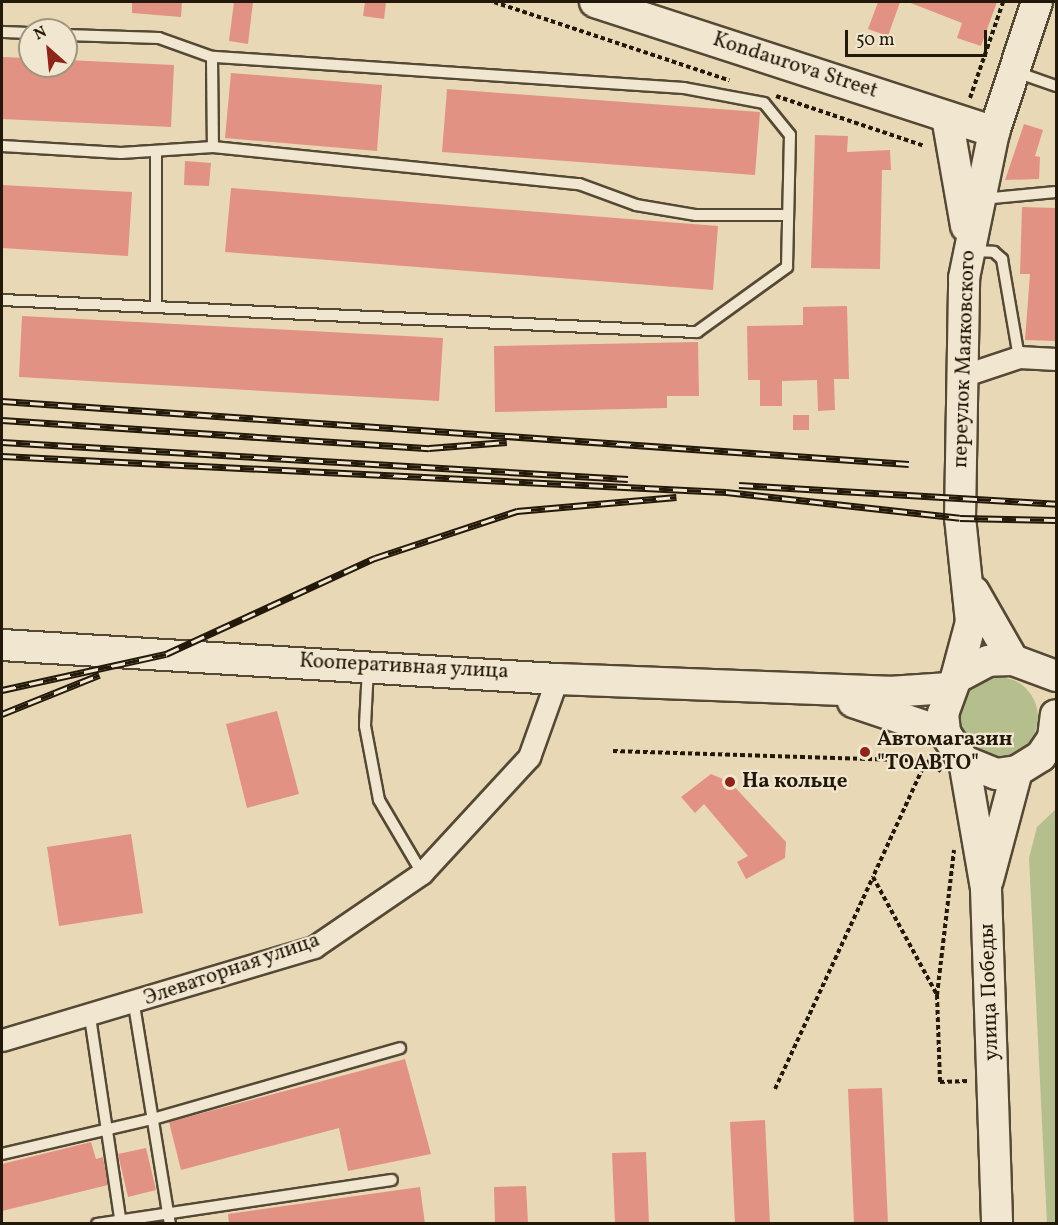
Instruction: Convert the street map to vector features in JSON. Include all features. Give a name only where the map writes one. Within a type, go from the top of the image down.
[{"type":"main road","name":"Kondaurova Street","points":[[595,2],[994,132]]},
{"type":"main road","name":"переулок Маяковского","points":[[969,582],[960,518],[962,376],[968,247],[994,132],[1037,2]]},
{"type":"main road","points":[[946,117],[968,247]]},
{"type":"main road","points":[[969,582],[969,647],[953,683],[945,733],[956,769],[996,774],[1046,715]]},
{"type":"main road","points":[[969,582],[1046,715],[986,889]]},
{"type":"main road","name":"Кооперативная улица","points":[[2,645],[369,665],[557,679],[807,689],[953,683]]},
{"type":"main road","points":[[953,683],[988,661],[1046,715]]},
{"type":"main road","name":"Кооперативная улица","points":[[807,689],[945,733]]},
{"type":"main road","name":"улица Победы","points":[[956,769],[986,889],[997,1224]]},
{"type":"street","points":[[962,376],[1018,357],[1056,359]]},
{"type":"street","name":"Элеваторная улица","points":[[2,1040],[134,1005],[314,946],[423,873],[530,757],[557,679]]},
{"type":"lane","points":[[2,32],[18,33]]},
{"type":"lane","points":[[2,300],[697,332],[787,267],[790,135],[764,103],[662,87],[212,57],[159,38],[78,35]]},
{"type":"lane","points":[[212,57],[213,147]]},
{"type":"lane","points":[[1013,71],[1056,86]]},
{"type":"lane","points":[[2,146],[156,151],[213,147],[579,184],[636,205],[696,215],[788,215]]},
{"type":"lane","points":[[156,151],[156,307]]},
{"type":"lane","points":[[979,199],[1056,192]]},
{"type":"lane","points":[[968,247],[994,252],[1002,259],[1018,357]]},
{"type":"lane","points":[[369,665],[365,726],[379,800],[423,873]]},
{"type":"lane","points":[[134,1005],[169,1219]]},
{"type":"lane","points":[[90,1017],[121,1222]]},
{"type":"lane","points":[[2,1154],[153,1119],[400,1048]]},
{"type":"lane","points":[[97,1224],[169,1219],[392,1180]]},
{"type":"path","points":[[494,2],[732,81]]},
{"type":"path","points":[[970,98],[1003,2]]},
{"type":"path","points":[[766,93],[925,146]]},
{"type":"path","points":[[613,751],[926,760],[956,769]]},
{"type":"path","points":[[775,1089],[926,760]]},
{"type":"path","points":[[955,844],[937,995],[940,1082],[993,1080]]},
{"type":"path","points":[[873,877],[937,995]]},
{"type":"green space","points":[[998,677],[1013,680],[1026,689],[1035,702],[1038,717],[1035,732],[1026,745],[1013,754],[998,757],[983,754],[970,745],[961,732],[958,717],[961,702],[970,689],[983,680]]},
{"type":"green space","points":[[1056,809],[1056,1223],[1047,1224],[1029,858],[1037,827]]},
{"type":"building","points":[[132,2],[182,2],[181,17],[132,13]]},
{"type":"building","points":[[234,2],[253,2],[248,44],[229,41]]},
{"type":"building","points":[[365,2],[386,2],[384,19],[363,16]]},
{"type":"building","points":[[878,2],[900,2],[888,36],[868,29]]},
{"type":"building","points":[[908,2],[997,2],[981,46],[957,38],[962,23]]},
{"type":"building","points":[[2,57],[18,58],[18,78],[78,78],[78,61],[174,65],[171,127],[2,119]]},
{"type":"building","points":[[231,73],[382,85],[377,151],[225,138]]},
{"type":"building","points":[[447,89],[760,112],[755,175],[442,152]]},
{"type":"building","points":[[1024,124],[1043,130],[1035,156],[1040,157],[1039,179],[1005,180]]},
{"type":"building","points":[[815,135],[848,136],[847,152],[890,150],[891,170],[882,170],[880,269],[811,268]]},
{"type":"building","points":[[185,161],[211,163],[209,186],[184,185]]},
{"type":"building","points":[[2,185],[132,192],[128,256],[2,248]]},
{"type":"building","points":[[231,188],[718,226],[713,290],[225,252]]},
{"type":"building","points":[[1022,207],[1056,208],[1056,341],[1025,340],[1030,274],[1020,274]]},
{"type":"building","points":[[847,306],[849,379],[834,379],[835,410],[818,411],[817,380],[782,381],[782,406],[760,406],[760,380],[748,380],[747,326],[803,325],[803,307]]},
{"type":"building","points":[[22,316],[443,338],[439,401],[19,377]]},
{"type":"building","points":[[698,342],[699,396],[667,396],[667,408],[495,412],[494,346]]},
{"type":"building","points":[[793,415],[809,415],[809,430],[793,430]]},
{"type":"building","points":[[277,711],[299,794],[247,808],[226,724]]},
{"type":"building","points":[[711,774],[730,782],[786,842],[785,858],[746,879],[737,862],[748,856],[704,804],[695,813],[681,797]]},
{"type":"building","points":[[131,834],[143,913],[59,926],[47,847]]},
{"type":"building","points":[[405,1059],[431,1154],[348,1171],[339,1128],[181,1170],[169,1122]]},
{"type":"building","points":[[882,1088],[888,1224],[854,1224],[848,1089]]},
{"type":"building","points":[[765,1120],[770,1224],[735,1224],[730,1122]]},
{"type":"building","points":[[91,1142],[96,1159],[103,1157],[108,1185],[2,1211],[2,1164]]},
{"type":"building","points":[[146,1148],[156,1190],[128,1197],[118,1154]]},
{"type":"building","points":[[646,1152],[649,1224],[615,1224],[612,1153]]},
{"type":"building","points":[[526,1186],[528,1224],[495,1224],[494,1187]]},
{"type":"building","points":[[420,1187],[425,1224],[229,1224],[228,1214]]},
{"type":"railway","points":[[2,401],[909,464]]},
{"type":"railway","points":[[2,420],[429,448],[507,442]]},
{"type":"railway","points":[[2,442],[628,479]]},
{"type":"railway","points":[[2,456],[726,492],[960,518],[1056,520]]},
{"type":"railway","points":[[739,485],[1056,504]]},
{"type":"railway","points":[[2,690],[166,654],[375,558],[517,511],[676,497]]},
{"type":"railway","points":[[2,714],[99,675]]},
{"type":"place","name":"Автомагазин \"ТОАВТО\"","points":[[865,752]]},
{"type":"place","name":"На кольце","points":[[730,782]]}]
